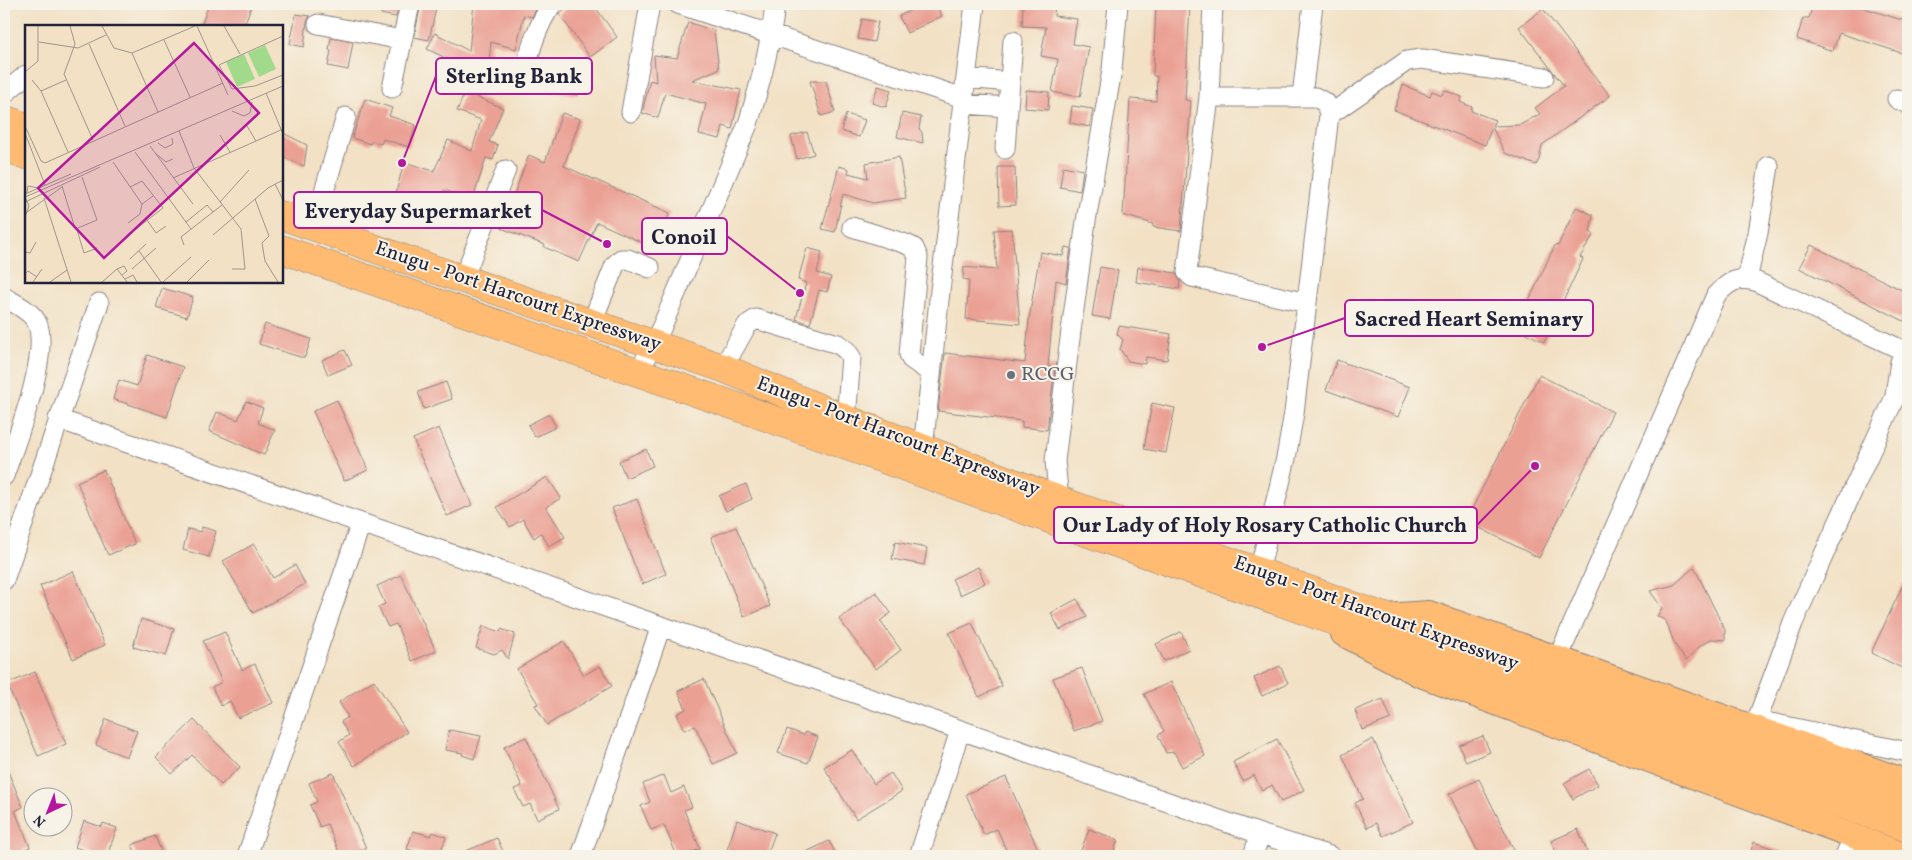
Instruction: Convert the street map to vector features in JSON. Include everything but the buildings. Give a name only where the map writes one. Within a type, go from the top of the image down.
[{"type":"highway","points":[[4,118],[25,127]]},
{"type":"highway","points":[[4,147],[25,155]]},
{"type":"highway","name":"Enugu - Port Harcourt Expressway","points":[[282,214],[723,368],[846,419],[1059,500],[1381,616],[1524,678],[1908,828]]},
{"type":"highway","name":"Enugu - Port Harcourt Expressway","points":[[282,249],[744,409],[1293,607],[1524,678],[1908,805]]},
{"type":"main road","points":[[1293,607],[1418,674],[1849,847],[1906,856]]},
{"type":"main road","points":[[1381,616],[1429,613],[1753,723],[1908,782]]},
{"type":"street","points":[[392,88],[410,4]]},
{"type":"street","points":[[524,75],[531,46],[539,25],[552,4]]},
{"type":"street","points":[[631,112],[650,4]]},
{"type":"street","points":[[678,4],[963,101],[1008,107]]},
{"type":"street","points":[[637,373],[654,345],[739,149],[759,90],[772,36],[774,4]]},
{"type":"street","points":[[923,448],[975,4]]},
{"type":"street","points":[[1059,500],[1055,461],[1086,221],[1112,70],[1118,4]]},
{"type":"street","points":[[1213,4],[1209,97],[1187,272],[1192,277],[1307,303]]},
{"type":"street","points":[[1302,96],[1313,4]]},
{"type":"street","points":[[318,24],[402,40]]},
{"type":"street","points":[[1005,149],[1013,41]]},
{"type":"street","points":[[1329,115],[1407,61],[1422,59],[1544,77]]},
{"type":"street","points":[[4,94],[25,76]]},
{"type":"street","points":[[966,78],[1010,82]]},
{"type":"street","points":[[1209,97],[1315,97],[1326,103],[1329,115],[1294,413],[1286,458],[1259,572]]},
{"type":"street","points":[[314,226],[346,117]]},
{"type":"street","points":[[1747,279],[1758,233],[1769,166]]},
{"type":"street","points":[[463,279],[506,170]]},
{"type":"street","points":[[852,226],[914,248],[918,257],[909,354],[911,359],[931,373]]},
{"type":"street","points":[[592,322],[615,265],[621,259],[628,259],[650,268]]},
{"type":"street","points":[[1558,658],[1716,295],[1726,285],[1742,278],[1755,281],[1904,355],[1894,399]]},
{"type":"street","points":[[4,298],[27,311],[37,321],[41,335],[36,378],[4,476]]},
{"type":"street","points":[[4,580],[99,303]]},
{"type":"street","points":[[723,368],[747,326],[756,319],[838,344],[851,357],[846,419]]},
{"type":"street","points":[[1908,379],[1894,399],[1793,623],[1753,723],[1908,752]]},
{"type":"street","points":[[58,419],[960,731],[1260,834],[1330,856]]},
{"type":"street","points":[[247,856],[361,523]]},
{"type":"street","points":[[581,856],[660,626]]},
{"type":"street","points":[[919,856],[960,731]]},
{"type":"street","points":[[1253,856],[1260,834]]},
{"type":"place","name":"Sterling Bank","points":[[402,163]]},
{"type":"place","name":"Everyday Supermarket","points":[[607,244]]},
{"type":"place","name":"Conoil","points":[[800,293]]},
{"type":"place","name":"Sacred Heart Seminary","points":[[1262,347]]},
{"type":"place","name":"RCCG","points":[[1011,375]]},
{"type":"place","name":"Our Lady of Holy Rosary Catholic Church","points":[[1535,466]]}]
